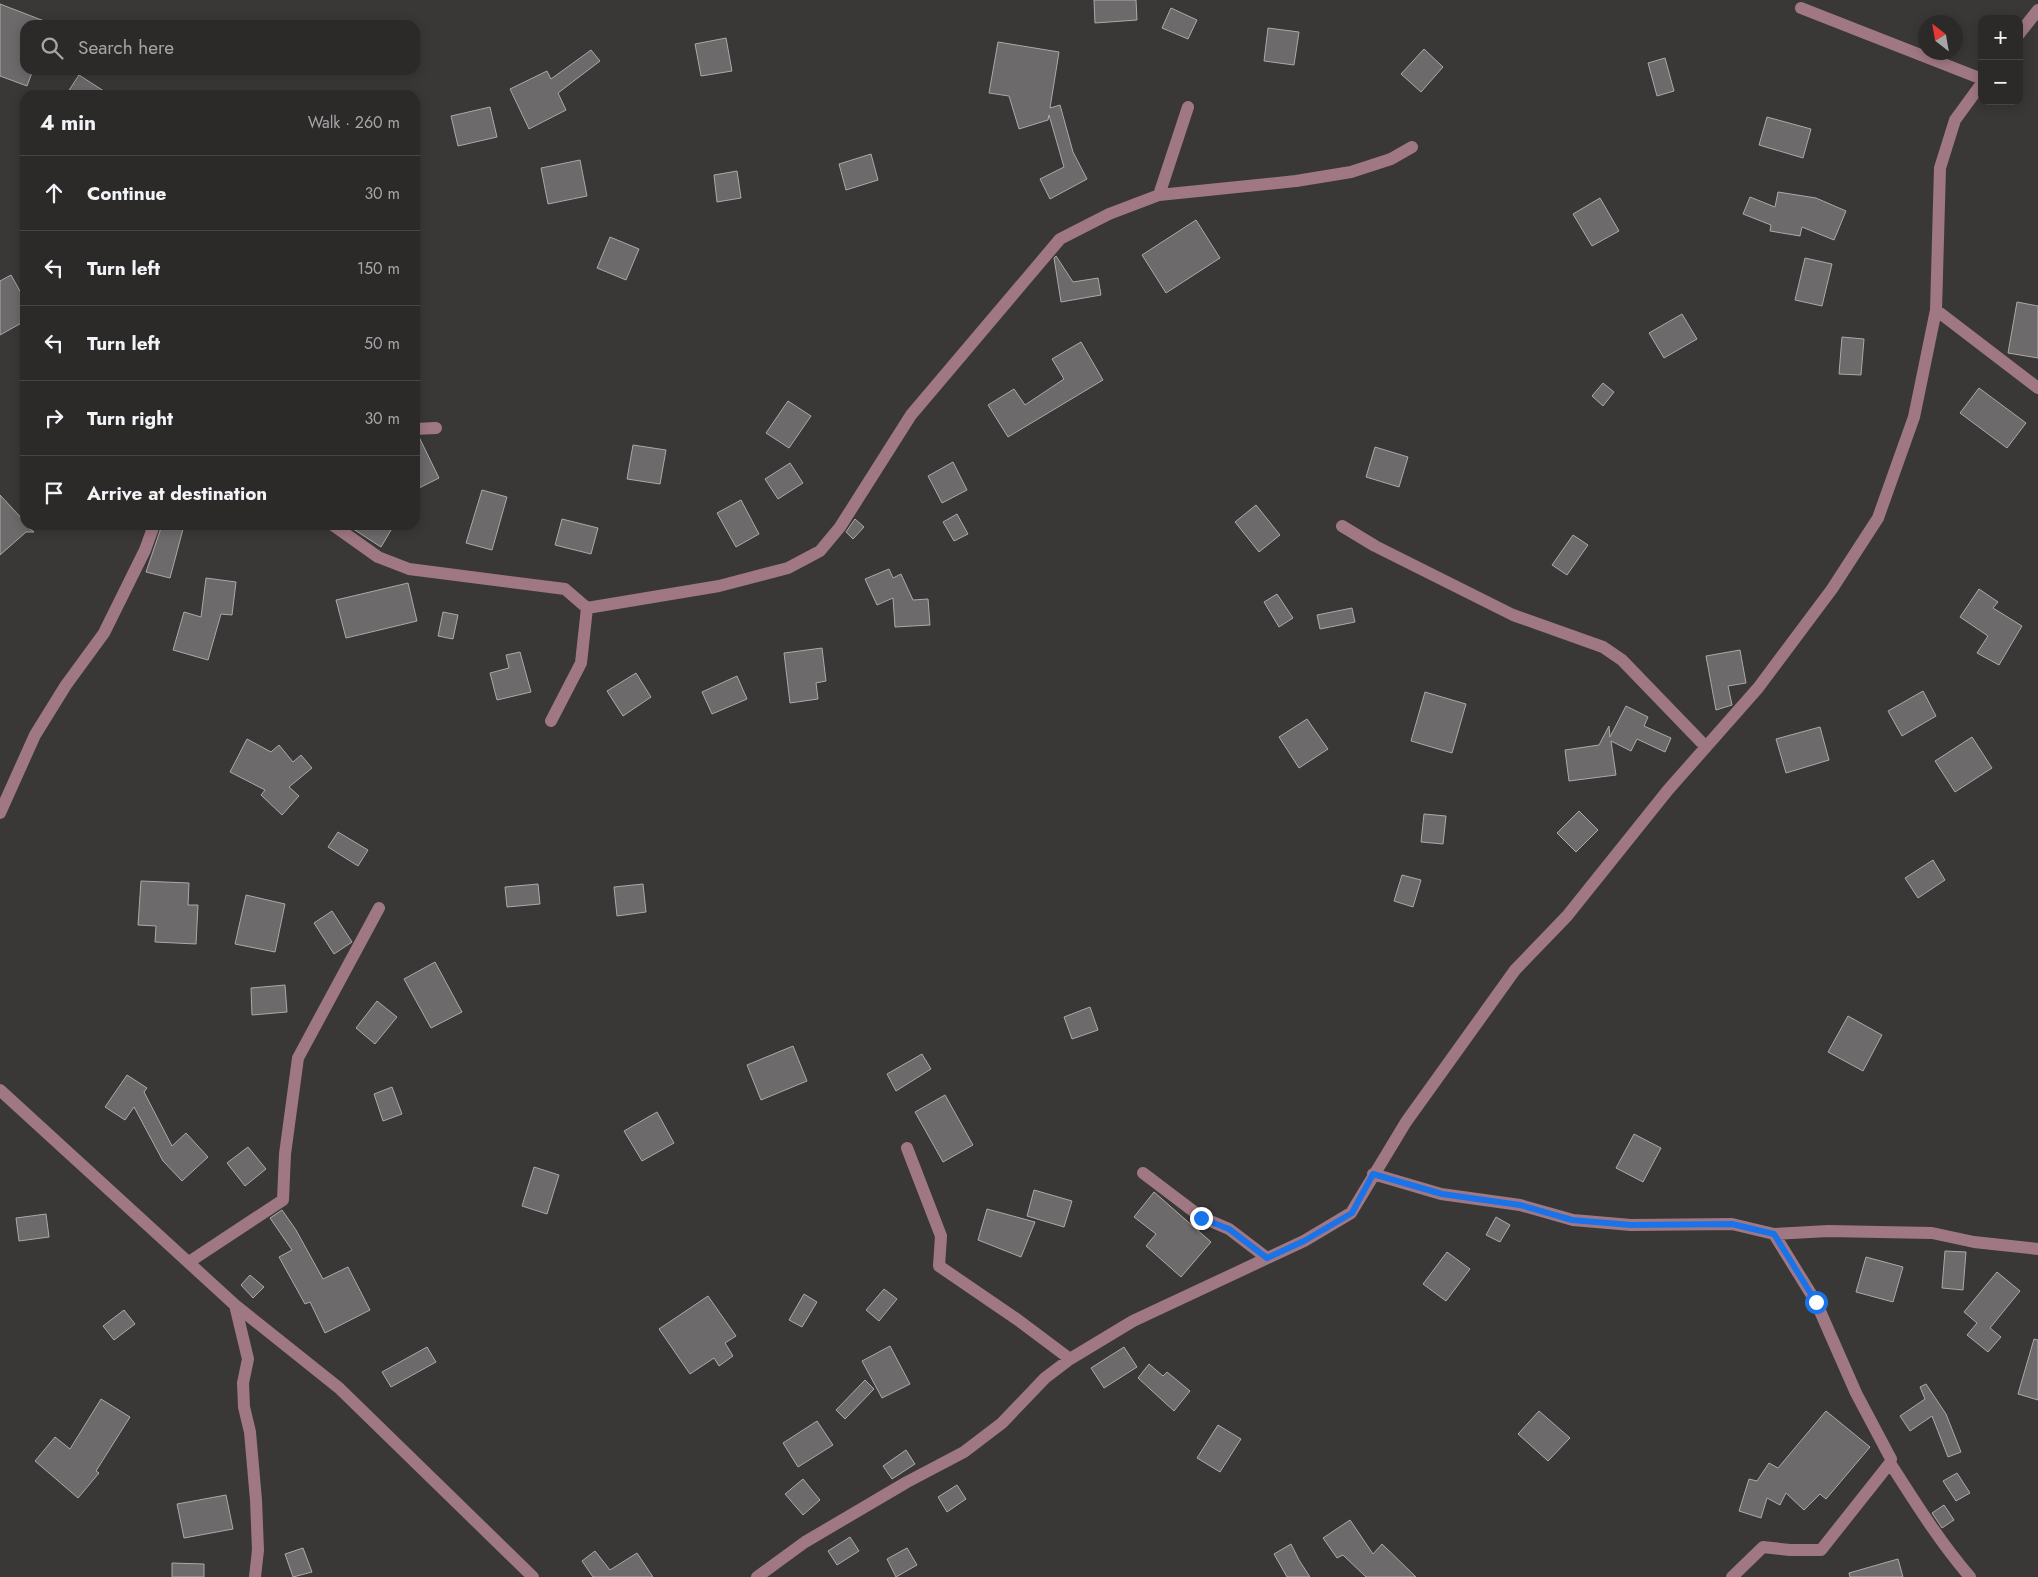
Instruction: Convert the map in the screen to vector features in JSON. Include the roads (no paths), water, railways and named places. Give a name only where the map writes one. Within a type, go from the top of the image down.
[{"type":"street","points":[[1801,8],[1978,79]]},
{"type":"street","points":[[2023,29],[2038,10]]},
{"type":"street","points":[[757,1577],[805,1542],[907,1482],[964,1452],[1002,1422],[1045,1378],[1070,1359],[1133,1321],[1304,1241],[1352,1213],[1373,1174],[1406,1122],[1515,970],[1567,916],[1668,790],[1764,680],[1832,589],[1878,518],[1914,417],[1936,310],[1940,168],[1955,120],[1978,87]]},
{"type":"street","points":[[1159,195],[1188,107]]},
{"type":"street","points":[[587,608],[719,586],[788,568],[820,551],[840,527],[911,415],[1060,239],[1109,214],[1159,195],[1296,181],[1351,172],[1391,160],[1412,147]]},
{"type":"street","points":[[1936,310],[2038,388]]},
{"type":"street","points":[[420,429],[436,428]]},
{"type":"street","points":[[1342,526],[1391,554],[1513,615],[1602,647],[1622,660],[1706,747]]},
{"type":"street","points":[[0,813],[35,735],[66,685],[104,633],[145,550],[152,530]]},
{"type":"street","points":[[340,530],[378,557],[409,569],[565,589],[587,608]]},
{"type":"street","points":[[552,721],[581,664],[587,608]]},
{"type":"street","points":[[189,1262],[283,1200],[285,1154],[298,1058],[379,908]]},
{"type":"street","points":[[0,1090],[235,1305],[339,1388],[533,1577]]},
{"type":"street","points":[[907,1148],[941,1236],[939,1266],[1018,1320],[1070,1359]]},
{"type":"street","points":[[1143,1173],[1201,1218],[1229,1229],[1267,1258]]},
{"type":"street","points":[[1373,1174],[1442,1194],[1520,1205],[1572,1220],[1631,1225],[1732,1224],[1774,1234],[1828,1231],[1932,1233],[1974,1242],[2038,1249]]},
{"type":"street","points":[[1774,1234],[1816,1302],[1856,1393],[1891,1459],[1890,1463],[1923,1516],[1970,1577]]},
{"type":"street","points":[[235,1305],[248,1359],[243,1383],[244,1407],[250,1432],[256,1500],[258,1550],[255,1577]]},
{"type":"street","points":[[1732,1577],[1763,1547],[1790,1550],[1821,1550],[1890,1463]]}]
